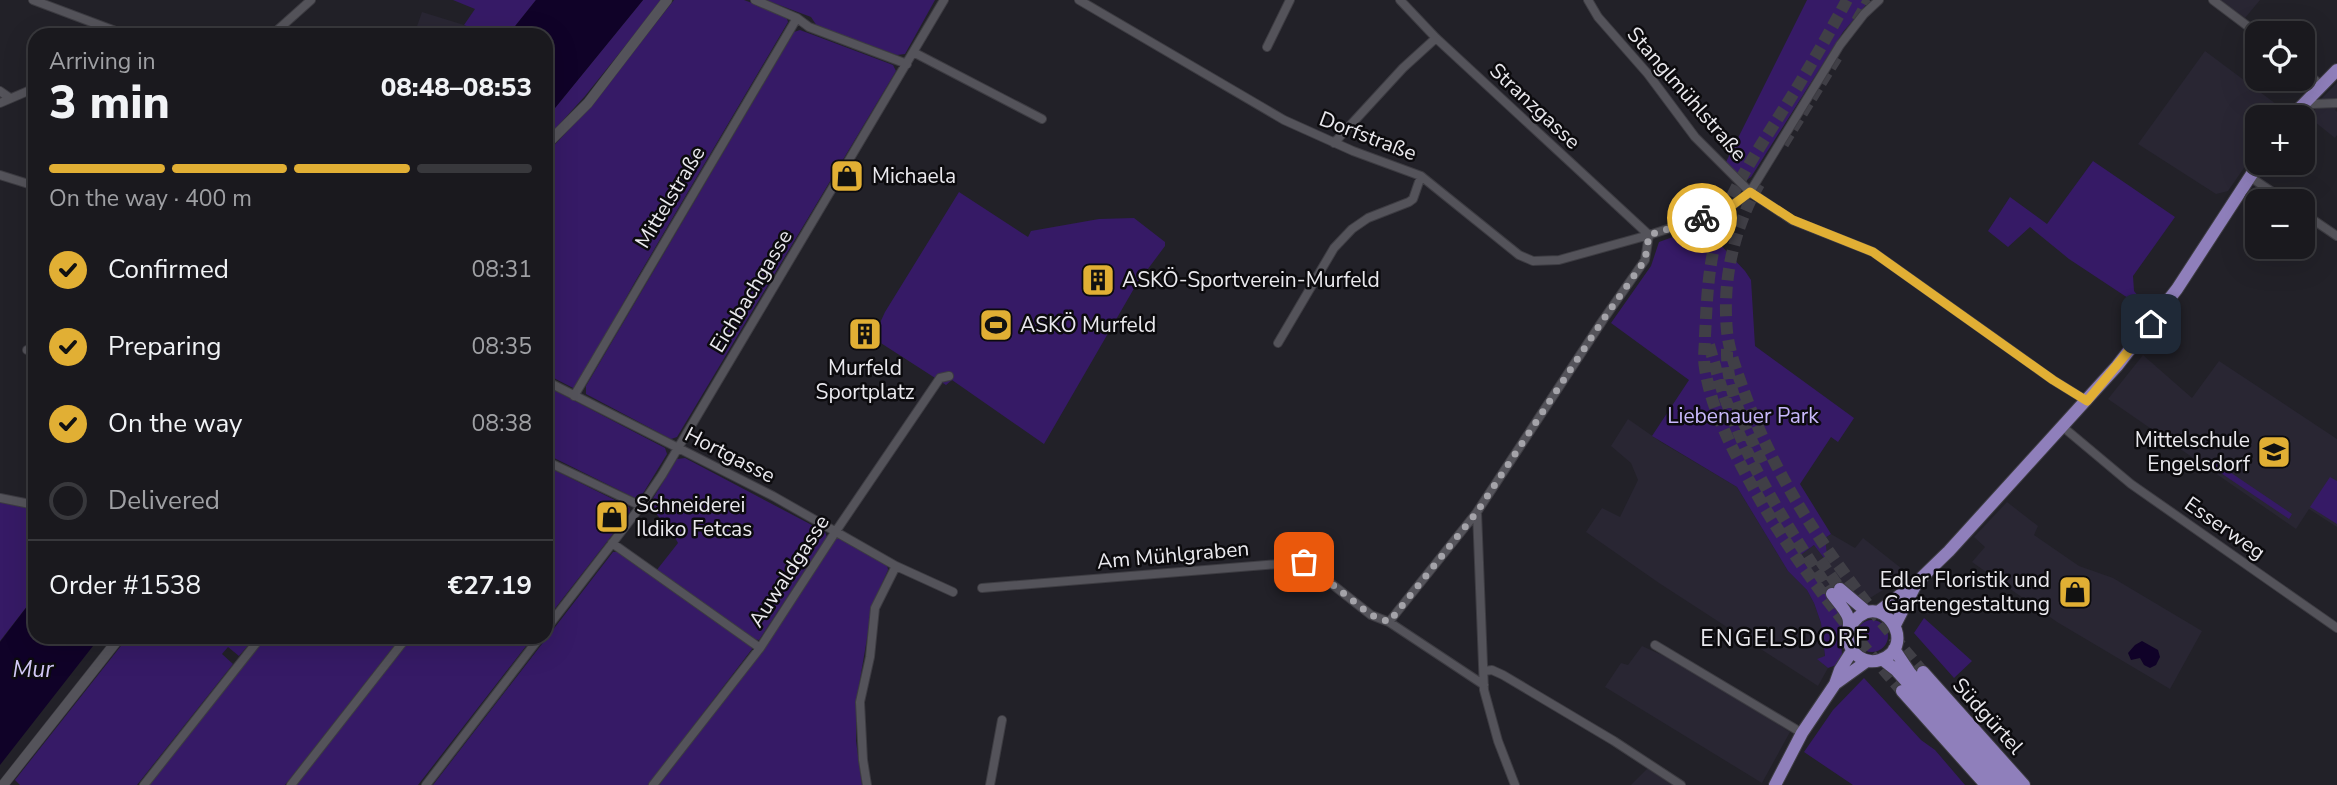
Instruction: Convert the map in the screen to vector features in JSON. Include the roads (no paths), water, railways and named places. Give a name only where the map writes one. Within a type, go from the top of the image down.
[{"type":"main road","points":[[2302,105],[2337,70]]},
{"type":"main road","points":[[1867,661],[1852,651],[1848,638],[1854,620],[1872,612],[1917,582],[2087,401],[2178,289],[2250,177]]},
{"type":"main road","points":[[1895,625],[1917,582]]},
{"type":"main road","points":[[1835,684],[1867,661],[1882,659],[1894,649],[1898,637],[1895,625],[1888,617],[1854,604],[1836,592],[1848,616],[1850,627]]},
{"type":"main road","points":[[1894,649],[1910,673],[2011,785]]},
{"type":"main road","points":[[1774,785],[1852,651]]},
{"type":"main road","points":[[1882,659],[1896,670],[1998,785]]},
{"type":"main road","name":"Südgürtel","points":[[1923,672],[2025,785]]},
{"type":"main road","points":[[1902,691],[1986,785]]},
{"type":"street","points":[[33,0],[108,28]]},
{"type":"street","points":[[280,28],[311,0]]},
{"type":"street","points":[[553,138],[588,103],[667,0]]},
{"type":"street","points":[[755,0],[789,13],[809,27],[907,64]]},
{"type":"street","name":"Eichbachgasse","points":[[553,620],[641,506],[678,448],[944,0]]},
{"type":"street","name":"Dorfstraße","points":[[1079,0],[1284,120],[1334,143],[1421,176],[1520,255],[1533,261],[1559,260],[1649,235],[1726,210],[1750,192]]},
{"type":"street","points":[[1267,47],[1290,0]]},
{"type":"street","name":"Stranzgasse","points":[[1400,0],[1436,38],[1649,235]]},
{"type":"street","name":"Stanglmühlstraße","points":[[1588,0],[1598,17],[1648,74],[1695,137],[1750,192],[1793,220],[1873,252],[2053,380],[2087,401]]},
{"type":"street","points":[[1750,192],[1840,45],[1864,14],[1879,0]]},
{"type":"street","points":[[2213,0],[2245,24]]},
{"type":"street","name":"Mittelstraße","points":[[574,396],[797,18]]},
{"type":"street","points":[[1334,143],[1403,68],[1436,38]]},
{"type":"street","points":[[913,52],[1042,119]]},
{"type":"street","points":[[2315,80],[2321,85]]},
{"type":"street","points":[[0,91],[10,98]]},
{"type":"street","points":[[0,103],[28,91]]},
{"type":"street","points":[[2307,100],[2312,104],[2337,103]]},
{"type":"street","points":[[0,176],[28,184]]},
{"type":"street","points":[[1278,343],[1334,248],[1359,222],[1413,199],[1421,176]]},
{"type":"street","points":[[2250,177],[2268,189]]},
{"type":"street","points":[[2315,221],[2337,236]]},
{"type":"street","points":[[1389,622],[1477,512],[1645,260],[1649,235]]},
{"type":"street","name":"Auwaldgasse","points":[[653,785],[760,648],[940,379],[949,376]]},
{"type":"street","name":"Hortgasse","points":[[553,385],[836,531],[896,566]]},
{"type":"street","name":"Esserweg","points":[[2063,427],[2131,484],[2337,628]]},
{"type":"street","points":[[553,464],[641,506]]},
{"type":"street","points":[[0,498],[28,504]]},
{"type":"street","points":[[1477,512],[1484,685],[1498,741],[1515,785]]},
{"type":"street","points":[[612,543],[760,648]]},
{"type":"street","name":"Am Mühlgraben","points":[[982,588],[1304,562],[1371,615],[1389,622],[1484,685]]},
{"type":"street","points":[[867,785],[860,702],[870,657],[875,608],[896,566],[953,592]]},
{"type":"street","points":[[3,785],[114,644]]},
{"type":"street","points":[[144,785],[255,644]]},
{"type":"street","points":[[291,785],[402,644]]},
{"type":"street","points":[[426,785],[535,644]]},
{"type":"street","points":[[1655,645],[1802,733]]},
{"type":"street","points":[[1485,671],[1492,670],[1503,675],[1614,741],[1681,785]]},
{"type":"street","points":[[990,785],[1002,720]]},
{"type":"water","points":[[536,0],[643,0],[553,110],[553,28],[514,28]]},
{"type":"water","name":"Mur","points":[[28,605],[28,644],[95,644],[0,765],[0,642]]},
{"type":"water","points":[[2142,641],[2158,650],[2160,657],[2156,665],[2150,668],[2144,665],[2140,658],[2131,660],[2128,653]]},
{"type":"tunnel","points":[[1847,0],[1748,166],[1726,210],[1711,267],[1704,364],[1715,407],[1759,498],[1795,556],[1857,638],[1902,691]]},
{"type":"tunnel","points":[[1857,21],[1869,0]]},
{"type":"tunnel","points":[[1783,144],[1838,55]]},
{"type":"tunnel","points":[[1759,184],[1743,218],[1728,274],[1727,331],[1737,373],[1762,436],[1800,508],[1846,576],[1923,672]]},
{"type":"tunnel","points":[[1709,345],[1725,398],[1749,456],[1788,526],[1832,594]]},
{"type":"tunnel","points":[[1727,349],[1734,395],[1764,467]]},
{"type":"tunnel","points":[[1820,560],[1840,589]]},
{"type":"place","name":"Michaela","points":[[847,176]]},
{"type":"place","name":"ASKÖ-Sportverein-Murfeld","points":[[1098,280]]},
{"type":"place","name":"ASKÖ Murfeld","points":[[996,325]]},
{"type":"place","name":"Murfeld Sportplatz","points":[[865,334]]},
{"type":"place","name":"Mittelschule Engelsdorf","points":[[2274,452]]},
{"type":"place","name":"Schneiderei Ildiko Fetcas","points":[[612,517]]},
{"type":"place","name":"Edler Floristik und Gartengestaltung","points":[[2075,592]]},
{"type":"district","name":"ENGELSDORF","points":[[1785,638]]},
{"type":"park label","name":"Liebenauer Park","points":[[1743,416]]}]
